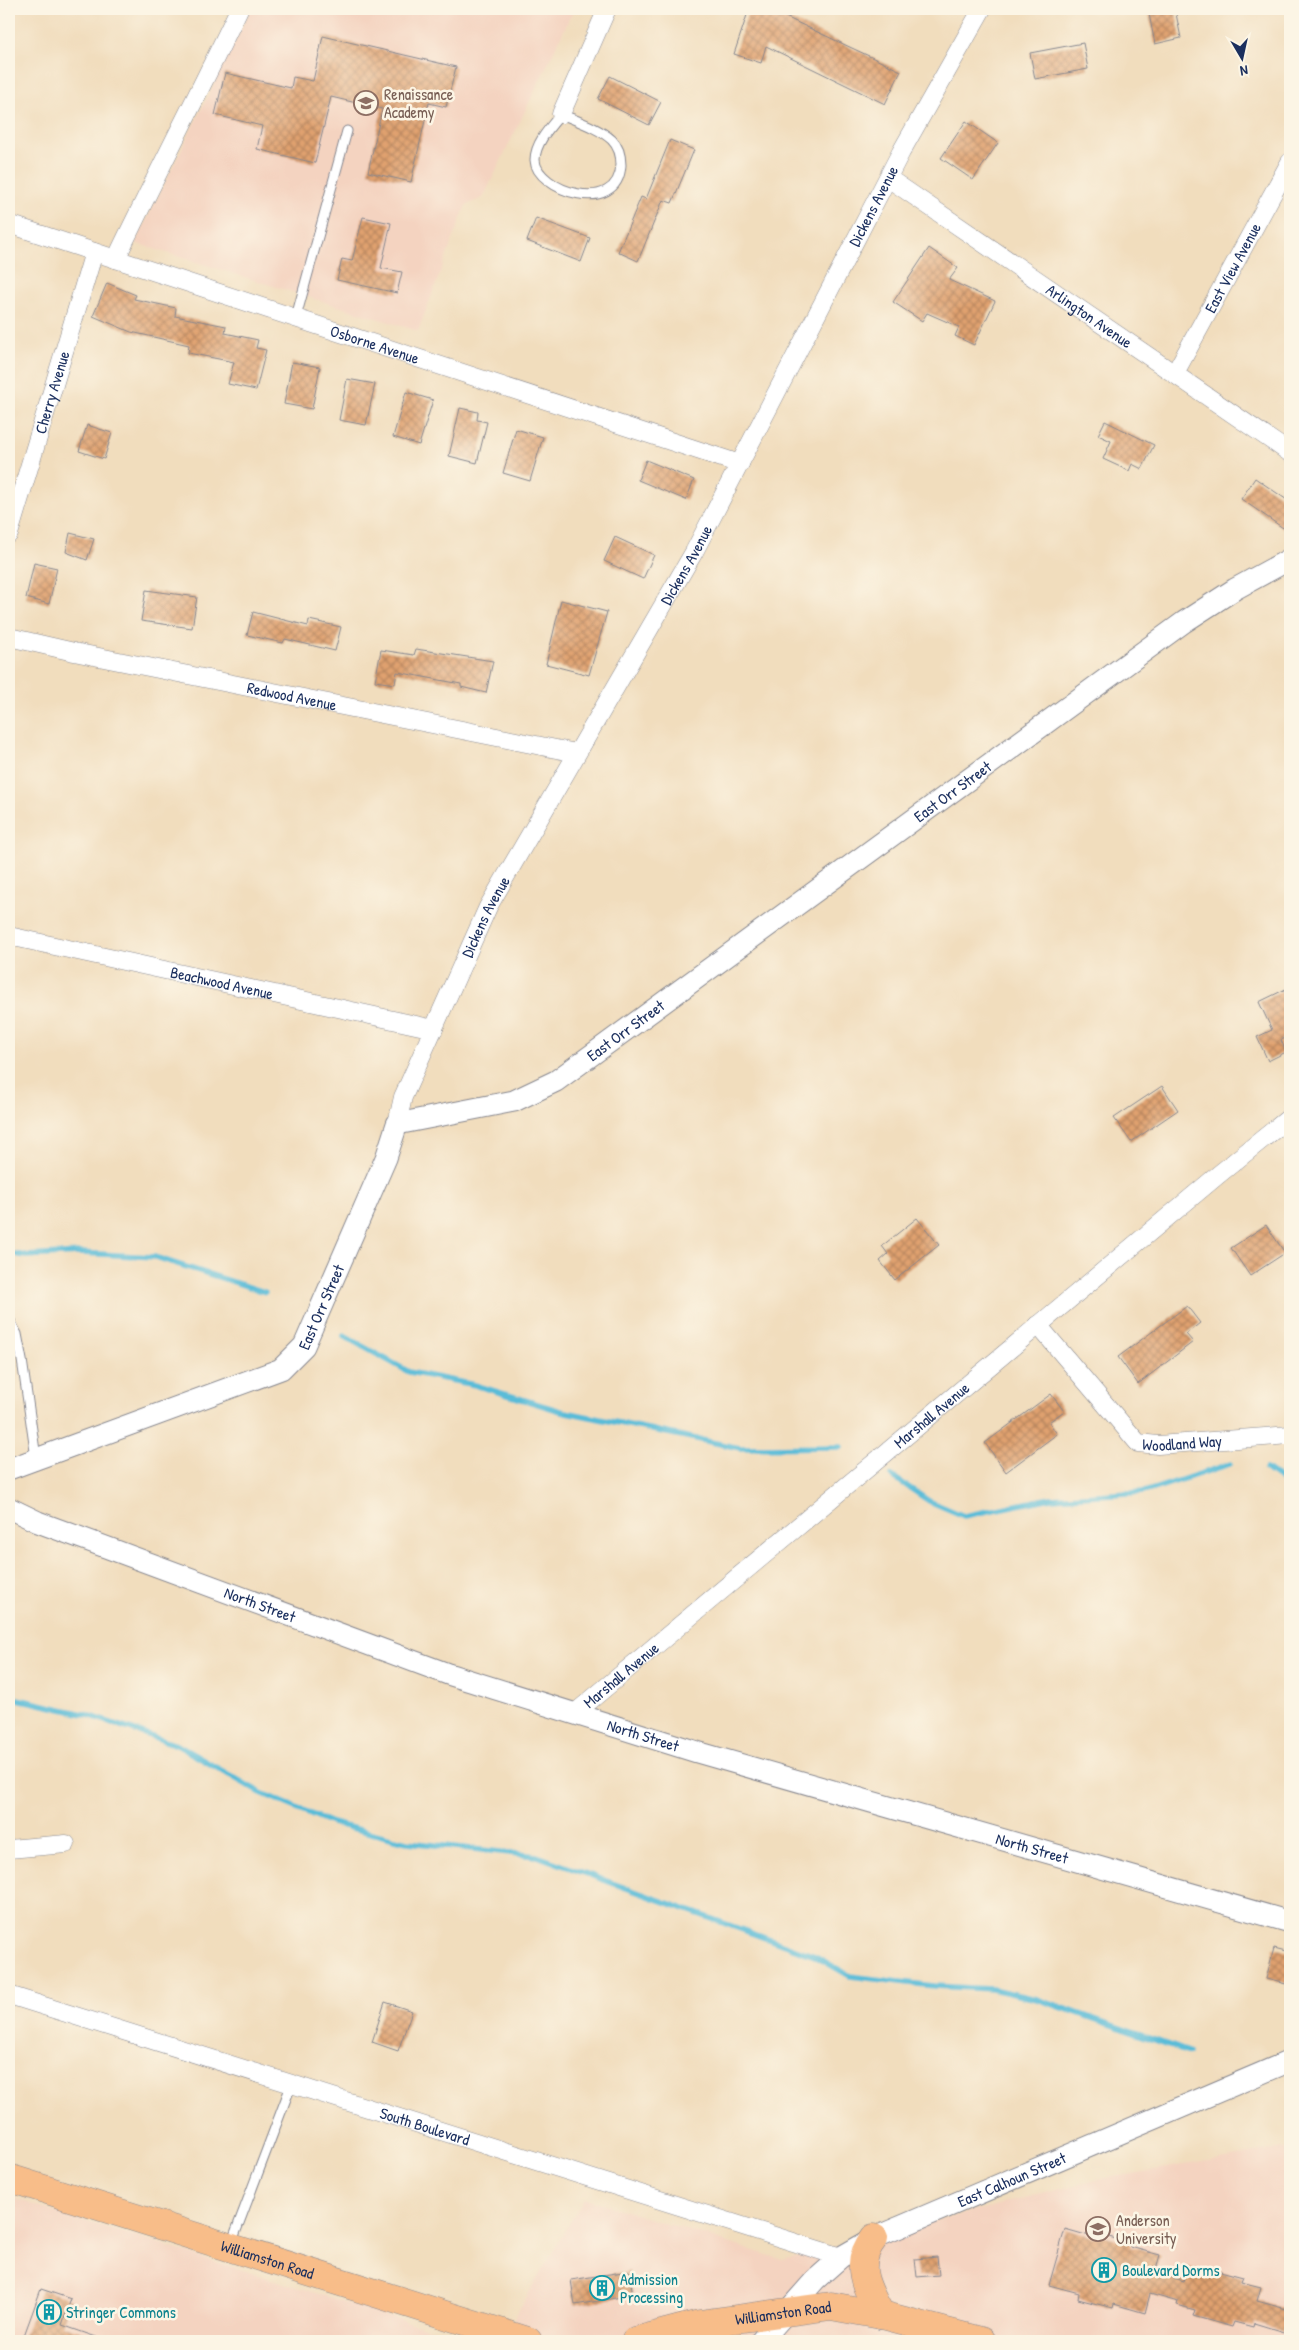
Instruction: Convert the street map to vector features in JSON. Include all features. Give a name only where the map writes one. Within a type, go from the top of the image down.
[{"type":"main road","name":"Williamston Road","points":[[9,2178],[528,2341]]},
{"type":"main road","points":[[874,2238],[865,2250],[863,2272],[867,2291],[882,2315]]},
{"type":"main road","name":"Williamston Road","points":[[644,2339],[699,2324],[788,2310],[830,2306],[882,2315],[982,2341]]},
{"type":"main road","points":[[644,2339],[682,2341]]},
{"type":"street","points":[[116,259],[170,146],[207,78],[240,9]]},
{"type":"street","points":[[561,114],[607,9]]},
{"type":"street","name":"Dickens Avenue","points":[[397,1124],[403,1097],[488,906],[694,552],[888,178],[982,9]]},
{"type":"street","name":"East View Avenue","points":[[1175,373],[1290,162]]},
{"type":"street","name":"Arlington Avenue","points":[[888,178],[1290,453]]},
{"type":"street","name":"Osborne Avenue","points":[[9,224],[740,464]]},
{"type":"street","name":"Cherry Avenue","points":[[9,534],[94,252]]},
{"type":"street","name":"East Orr Street","points":[[9,1469],[281,1369],[304,1346],[386,1158],[397,1124],[514,1101],[556,1081],[1184,622],[1235,589],[1290,559]]},
{"type":"street","name":"Redwood Avenue","points":[[9,637],[74,652],[576,752]]},
{"type":"street","name":"Beachwood Avenue","points":[[9,936],[434,1029]]},
{"type":"street","name":"Marshall Avenue","points":[[574,1714],[1218,1174],[1290,1117]]},
{"type":"street","name":"Woodland Way","points":[[1038,1325],[1138,1443],[1158,1445],[1290,1436]]},
{"type":"street","name":"North Street","points":[[9,1508],[38,1522],[448,1674],[574,1714],[1098,1869],[1290,1922]]},
{"type":"street","points":[[9,1849],[66,1844]]},
{"type":"street","name":"South Boulevard","points":[[9,1995],[841,2257]]},
{"type":"street","name":"East Calhoun Street","points":[[761,2341],[815,2280],[841,2257],[874,2238],[1290,2061]]},
{"type":"lane","points":[[561,114],[613,141],[621,155],[620,174],[614,185],[599,194],[582,196],[569,191],[539,171],[535,160],[539,145],[561,114]]},
{"type":"lane","points":[[296,317],[347,131]]},
{"type":"lane","points":[[9,1319],[17,1334],[36,1458]]},
{"type":"lane","points":[[230,2248],[292,2083]]},
{"type":"shaded area","name":"Renaissance Academy","points":[[251,9],[574,9],[483,198],[466,205],[418,331],[135,243]]},
{"type":"shaded area","name":"Anderson University","points":[[1290,2147],[1290,2341],[501,2341],[584,2198],[783,2260],[1096,2180]]},
{"type":"shaded area","points":[[9,2197],[418,2325],[470,2341],[9,2341]]},
{"type":"building","points":[[749,9],[779,9],[777,13],[901,71],[885,104],[766,46],[761,63],[734,54]]},
{"type":"building","points":[[1148,9],[1175,9],[1181,38],[1155,44]]},
{"type":"building","points":[[323,36],[456,67],[446,107],[429,103],[411,182],[368,172],[382,109],[331,97],[315,163],[257,149],[262,126],[215,115],[225,73],[291,88],[293,77],[313,81]]},
{"type":"building","points":[[1083,43],[1088,69],[1035,79],[1030,53]]},
{"type":"building","points":[[610,76],[661,102],[649,125],[598,99]]},
{"type":"building","points":[[966,121],[998,143],[973,180],[941,158]]},
{"type":"building","points":[[670,140],[694,150],[672,203],[663,200],[638,261],[618,252],[641,197],[646,199]]},
{"type":"building","points":[[363,217],[391,223],[381,268],[402,272],[397,293],[337,280],[342,259],[352,261]]},
{"type":"building","points":[[536,218],[590,238],[581,262],[527,241]]},
{"type":"building","points":[[929,248],[958,268],[949,280],[995,301],[974,345],[955,336],[959,327],[927,313],[922,321],[893,302]]},
{"type":"building","points":[[107,283],[136,295],[134,299],[176,308],[175,316],[226,326],[225,333],[258,340],[256,348],[266,350],[256,390],[228,384],[234,362],[188,353],[189,345],[131,332],[93,316]]},
{"type":"building","points":[[292,362],[320,367],[312,409],[284,404]]},
{"type":"building","points":[[347,379],[375,384],[366,425],[339,420]]},
{"type":"building","points":[[406,392],[433,400],[419,445],[393,437]]},
{"type":"building","points":[[460,408],[478,412],[477,420],[487,422],[477,463],[449,456]]},
{"type":"building","points":[[1105,421],[1154,445],[1142,469],[1132,464],[1129,471],[1103,459],[1111,441],[1098,435]]},
{"type":"building","points":[[87,425],[112,433],[104,459],[79,451]]},
{"type":"building","points":[[516,429],[543,437],[530,481],[503,473]]},
{"type":"building","points":[[646,460],[694,480],[686,500],[638,480]]},
{"type":"building","points":[[1255,478],[1290,502],[1290,518],[1283,528],[1241,499]]},
{"type":"building","points":[[70,533],[94,539],[87,560],[66,552]]},
{"type":"building","points":[[615,537],[654,555],[643,579],[604,561]]},
{"type":"building","points":[[34,563],[57,568],[49,604],[26,598]]},
{"type":"building","points":[[146,590],[197,597],[192,628],[141,621]]},
{"type":"building","points":[[561,600],[607,612],[589,675],[546,664]]},
{"type":"building","points":[[253,612],[308,626],[309,620],[341,627],[335,651],[285,639],[283,643],[247,635]]},
{"type":"building","points":[[416,649],[493,661],[486,693],[461,687],[461,684],[397,672],[395,684],[375,681],[381,650],[414,655]]},
{"type":"building","points":[[1290,987],[1290,1036],[1281,1040],[1286,1052],[1268,1061],[1257,1037],[1272,1030],[1259,1002]]},
{"type":"building","points":[[1162,1086],[1178,1110],[1131,1142],[1114,1118]]},
{"type":"building","points":[[917,1218],[939,1245],[895,1280],[880,1261],[888,1254],[882,1246]]},
{"type":"building","points":[[1266,1225],[1285,1253],[1250,1276],[1231,1248]]},
{"type":"building","points":[[1187,1306],[1200,1323],[1186,1334],[1193,1342],[1138,1384],[1118,1357]]},
{"type":"building","points":[[1051,1394],[1064,1411],[1049,1422],[1057,1434],[1006,1472],[985,1443]]},
{"type":"building","points":[[1274,1948],[1290,1952],[1290,1985],[1266,1979]]},
{"type":"building","points":[[385,2002],[412,2011],[398,2051],[372,2042]]},
{"type":"building","points":[[1065,2229],[1093,2237],[1094,2233],[1131,2243],[1130,2247],[1160,2255],[1155,2272],[1184,2281],[1188,2268],[1208,2273],[1209,2268],[1243,2277],[1241,2282],[1261,2287],[1257,2301],[1290,2310],[1290,2334],[1254,2323],[1253,2327],[1234,2322],[1232,2327],[1193,2316],[1195,2310],[1177,2305],[1178,2302],[1150,2294],[1145,2313],[1114,2304],[1113,2308],[1078,2299],[1079,2293],[1049,2285]]},
{"type":"building","points":[[937,2257],[939,2275],[917,2277],[915,2259]]},
{"type":"building","name":"Admission Processing","points":[[629,2271],[633,2295],[575,2305],[571,2280]]},
{"type":"building","name":"Stringer Commons","points":[[41,2289],[71,2299],[62,2325],[102,2339],[102,2341],[22,2341]]},
{"type":"waterway","points":[[9,1253],[26,1256],[80,1253],[155,1257],[265,1292]]},
{"type":"waterway","points":[[344,1336],[409,1372],[475,1385],[561,1411],[740,1448],[841,1447]]},
{"type":"waterway","points":[[892,1476],[929,1501],[964,1516],[1051,1498],[1144,1492],[1230,1464]]},
{"type":"waterway","points":[[1266,1469],[1290,1486]]},
{"type":"waterway","points":[[9,1697],[88,1715],[177,1745],[261,1793],[332,1823],[407,1842],[537,1856],[815,1956],[850,1976],[934,1986],[992,1989],[1037,1999],[1189,2052]]},
{"type":"place","name":"Renaissance Academy","points":[[366,103]]},
{"type":"place","name":"Anderson University","points":[[1098,2229]]},
{"type":"place","name":"Boulevard Dorms","points":[[1104,2270]]},
{"type":"place","name":"Admission Processing","points":[[602,2288]]},
{"type":"place","name":"Stringer Commons","points":[[49,2312]]}]
